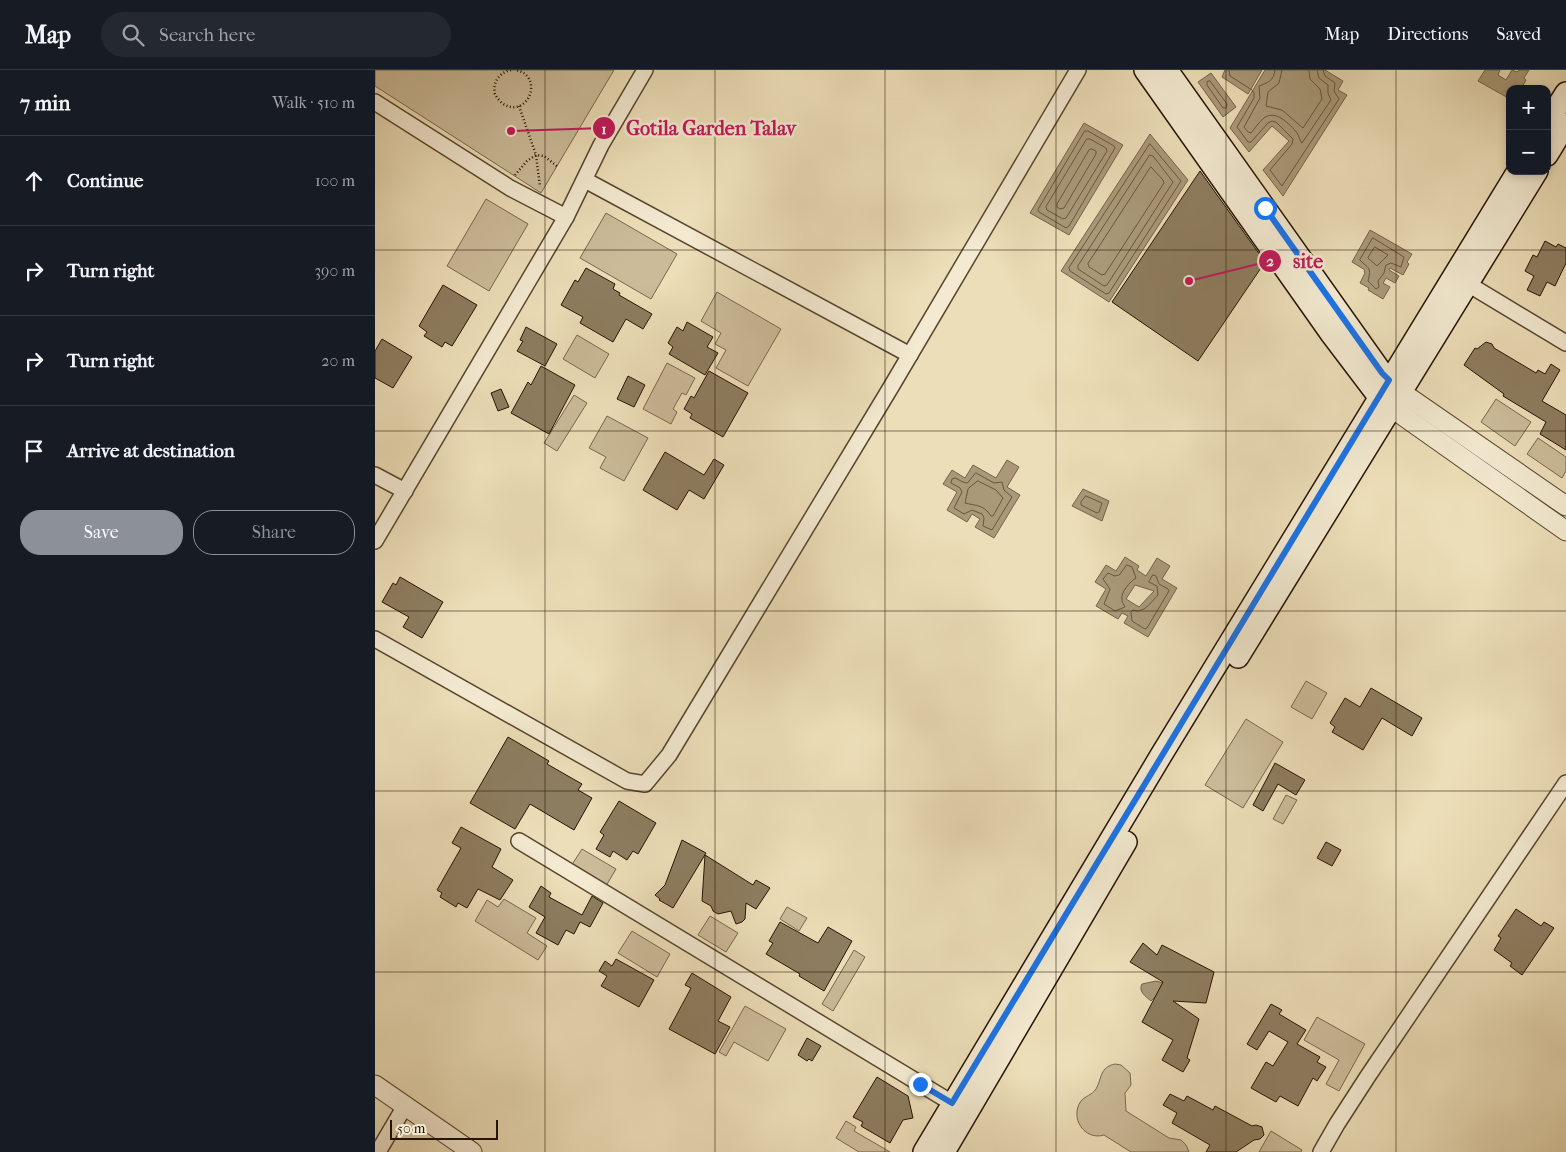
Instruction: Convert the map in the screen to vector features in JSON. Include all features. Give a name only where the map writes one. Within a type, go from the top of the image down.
[{"type":"main road","points":[[1145,70],[1332,335],[1390,394]]},
{"type":"main road","points":[[1167,70],[1382,373],[1390,394]]},
{"type":"main road","points":[[1551,117],[1566,93]]},
{"type":"main road","points":[[1551,148],[1566,124]]},
{"type":"main road","points":[[945,1152],[1165,774],[1390,394],[1516,175]]},
{"type":"main road","points":[[924,1152],[952,1103],[1390,394],[1468,284],[1535,175]]},
{"type":"street","points":[[375,541],[566,217],[601,145],[645,70]]},
{"type":"street","points":[[375,639],[627,781],[645,784],[669,754],[910,355],[1078,70]]},
{"type":"street","points":[[375,102],[510,188],[566,217]]},
{"type":"street","points":[[585,180],[910,355]]},
{"type":"street","points":[[1468,284],[1566,343]]},
{"type":"street","points":[[1390,394],[1566,506]]},
{"type":"street","points":[[1390,394],[1566,531]]},
{"type":"street","points":[[375,475],[405,491]]},
{"type":"street","points":[[1321,1152],[1368,1076],[1566,783]]},
{"type":"street","points":[[519,841],[952,1103]]},
{"type":"street","points":[[375,1085],[472,1152]]},
{"type":"street","points":[[378,1152],[405,1106]]},
{"type":"path","points":[[511,70],[506,70],[500,75],[494,88],[496,96],[506,106],[519,106],[526,102],[530,96],[531,81],[526,75],[516,70]]},
{"type":"path","points":[[519,106],[536,155],[541,194]]},
{"type":"path","points":[[515,176],[527,161],[536,155],[544,156],[558,167]]},
{"type":"shaded area","points":[[375,70],[614,70],[541,193],[375,86]]},
{"type":"shaded area","points":[[486,199],[528,224],[489,291],[447,266]]},
{"type":"shaded area","points":[[606,213],[677,254],[651,299],[580,258]]},
{"type":"shaded area","points":[[717,292],[781,329],[748,386],[716,368],[726,350],[715,344],[721,333],[701,321]]},
{"type":"shaded area","points":[[577,335],[609,354],[595,378],[563,359]]},
{"type":"shaded area","points":[[667,363],[695,378],[686,395],[682,393],[673,409],[677,412],[671,424],[643,409]]},
{"type":"shaded area","points":[[574,395],[587,403],[557,451],[544,443]]},
{"type":"shaded area","points":[[1496,399],[1531,422],[1515,446],[1481,422]]},
{"type":"shaded area","points":[[607,416],[648,438],[624,481],[600,468],[606,457],[589,448]]},
{"type":"shaded area","points":[[1538,438],[1566,457],[1566,471],[1562,478],[1527,454]]},
{"type":"shaded area","points":[[1306,681],[1327,693],[1312,719],[1291,707]]},
{"type":"shaded area","points":[[1246,719],[1283,742],[1243,808],[1205,785]]},
{"type":"shaded area","points":[[1286,795],[1297,800],[1283,824],[1273,819]]},
{"type":"shaded area","points":[[582,849],[616,869],[606,886],[571,866]]},
{"type":"shaded area","points":[[504,899],[536,918],[527,933],[547,946],[538,960],[475,921],[487,900],[498,907]]},
{"type":"shaded area","points":[[787,907],[807,918],[799,931],[780,919]]},
{"type":"shaded area","points":[[710,916],[738,933],[726,952],[698,935]]},
{"type":"shaded area","points":[[632,931],[670,954],[657,977],[618,953]]},
{"type":"shaded area","points":[[854,950],[865,957],[833,1011],[822,1004]]},
{"type":"shaded area","points":[[745,1006],[786,1029],[768,1061],[734,1042],[726,1056],[719,1052]]},
{"type":"shaded area","points":[[1317,1017],[1365,1044],[1339,1091],[1326,1084],[1339,1060],[1304,1040]]},
{"type":"shaded area","points":[[1110,1065],[1121,1065],[1130,1073],[1131,1085],[1125,1093],[1126,1111],[1169,1138],[1181,1140],[1189,1152],[1131,1152],[1104,1135],[1091,1135],[1081,1127],[1077,1114],[1081,1101],[1096,1089],[1104,1070]]},
{"type":"shaded area","points":[[846,1121],[856,1127],[854,1131],[890,1152],[859,1152],[836,1138]]},
{"type":"shaded area","points":[[1271,1131],[1302,1150],[1301,1152],[1259,1152]]},
{"type":"water","points":[[1225,70],[1262,70],[1248,94],[1222,77]]},
{"type":"water","points":[[1265,70],[1325,70],[1343,81],[1338,90],[1347,95],[1283,196],[1263,170],[1289,141],[1272,126],[1249,152],[1230,128]]},
{"type":"water","points":[[1485,70],[1500,70],[1498,75],[1506,80],[1512,70],[1517,72],[1519,70],[1529,70],[1524,78],[1526,80],[1523,85],[1506,85],[1506,97],[1478,81]]},
{"type":"water","points":[[1211,73],[1236,107],[1223,117],[1198,82]]},
{"type":"water","points":[[1084,123],[1123,145],[1069,235],[1030,213]]},
{"type":"water","points":[[1150,134],[1188,180],[1109,302],[1061,271]]},
{"type":"water","points":[[1370,230],[1412,254],[1403,275],[1390,268],[1389,270],[1399,276],[1395,283],[1386,278],[1383,283],[1390,287],[1383,299],[1360,283],[1365,270],[1352,262]]},
{"type":"water","points":[[1007,460],[1019,467],[1007,487],[1020,495],[994,538],[975,527],[980,519],[972,514],[967,522],[947,510],[957,492],[943,484],[952,470],[965,478],[973,465],[996,478]]},
{"type":"water","points":[[1083,489],[1109,501],[1102,521],[1072,506]]},
{"type":"water","points":[[1125,557],[1139,566],[1137,570],[1146,576],[1157,558],[1170,566],[1162,579],[1177,588],[1148,637],[1124,623],[1128,616],[1122,613],[1118,619],[1096,606],[1106,589],[1095,582],[1106,565],[1116,571]],"holes":[[[1135,585],[1154,591],[1139,607],[1126,599]]]},
{"type":"water","points":[[1156,981],[1163,983],[1159,995],[1151,1001],[1143,993],[1141,987],[1142,984]]},
{"type":"building","points":[[1200,171],[1265,262],[1198,361],[1112,302]]},
{"type":"building","points":[[1545,241],[1556,247],[1558,244],[1566,248],[1566,263],[1555,286],[1547,282],[1540,296],[1527,290],[1534,276],[1525,271],[1533,255],[1537,257]]},
{"type":"building","points":[[586,268],[615,284],[613,289],[620,293],[619,295],[652,314],[643,329],[626,319],[613,342],[580,323],[583,317],[561,305],[575,280],[578,282]]},
{"type":"building","points":[[443,285],[477,305],[452,346],[445,342],[442,347],[424,336],[427,332],[419,326]]},
{"type":"building","points":[[687,322],[713,337],[707,347],[718,353],[705,375],[669,354],[673,347],[668,343],[677,327],[683,331]]},
{"type":"building","points":[[526,327],[557,344],[545,366],[517,351],[523,341],[520,340]]},
{"type":"building","points":[[382,339],[412,357],[393,388],[375,378],[375,351]]},
{"type":"building","points":[[1486,342],[1536,373],[1538,370],[1545,374],[1551,364],[1560,370],[1542,401],[1566,415],[1566,450],[1540,434],[1546,422],[1503,396],[1504,394],[1464,365],[1475,348],[1477,349]]},
{"type":"building","points":[[541,366],[575,385],[549,434],[511,413],[528,382],[531,385]]},
{"type":"building","points":[[709,371],[748,393],[723,437],[690,418],[692,414],[684,409],[691,396],[694,398]]},
{"type":"building","points":[[628,376],[645,385],[634,407],[617,399]]},
{"type":"building","points":[[501,389],[509,407],[498,411],[491,393]]},
{"type":"building","points":[[665,452],[704,475],[714,459],[724,465],[704,499],[689,490],[677,510],[643,490]]},
{"type":"building","points":[[400,577],[443,602],[422,638],[403,627],[409,617],[382,602],[393,583],[396,585]]},
{"type":"building","points":[[1371,688],[1422,718],[1412,736],[1382,718],[1363,750],[1332,732],[1335,727],[1330,723],[1345,698],[1360,707]]},
{"type":"building","points":[[508,737],[549,761],[547,764],[582,784],[578,790],[592,798],[574,830],[530,804],[515,829],[470,803]]},
{"type":"building","points":[[1275,763],[1305,780],[1296,795],[1278,784],[1263,811],[1253,805]]},
{"type":"building","points":[[619,801],[656,823],[638,854],[633,851],[627,860],[613,851],[610,857],[596,849],[604,835],[600,832]]},
{"type":"building","points":[[461,827],[501,849],[492,867],[513,880],[500,900],[478,889],[467,908],[458,903],[456,907],[440,897],[442,893],[437,890],[461,848],[452,843]]},
{"type":"building","points":[[682,840],[706,853],[673,908],[659,900],[655,895],[665,885]]},
{"type":"building","points":[[1326,842],[1341,850],[1332,866],[1317,858]]},
{"type":"building","points":[[705,855],[753,885],[756,880],[770,888],[756,909],[746,903],[745,919],[742,922],[736,924],[731,911],[718,914],[713,911],[711,906],[702,901]]},
{"type":"building","points":[[541,886],[551,893],[549,897],[582,915],[592,896],[603,903],[590,927],[580,922],[574,934],[566,930],[558,945],[536,933],[545,917],[529,907]]},
{"type":"building","points":[[1516,909],[1541,926],[1544,922],[1554,928],[1522,975],[1510,966],[1512,963],[1494,950],[1501,938],[1498,936]]},
{"type":"building","points":[[780,922],[818,943],[828,927],[852,941],[824,991],[766,954],[773,943],[769,941]]},
{"type":"building","points":[[1143,943],[1157,955],[1162,945],[1214,972],[1206,1003],[1173,1001],[1199,1019],[1187,1058],[1190,1060],[1183,1072],[1162,1060],[1173,1040],[1142,1022],[1163,982],[1130,962]]},
{"type":"building","points":[[616,959],[654,980],[639,1007],[601,986],[607,976],[599,971],[605,961],[612,966]]},
{"type":"building","points":[[692,973],[731,997],[718,1021],[730,1027],[715,1054],[669,1029],[691,988],[685,985]]},
{"type":"building","points":[[1271,1004],[1282,1010],[1279,1014],[1306,1030],[1297,1044],[1320,1057],[1317,1062],[1326,1067],[1317,1081],[1313,1078],[1298,1106],[1280,1096],[1276,1102],[1251,1088],[1266,1062],[1273,1066],[1288,1042],[1269,1031],[1257,1050],[1247,1044]]},
{"type":"building","points":[[807,1038],[821,1046],[812,1061],[809,1059],[807,1061],[798,1055]]},
{"type":"building","points":[[877,1077],[908,1096],[913,1118],[903,1120],[890,1143],[861,1126],[863,1122],[853,1117]]},
{"type":"building","points":[[1170,1094],[1184,1101],[1187,1096],[1213,1110],[1215,1106],[1252,1126],[1262,1127],[1264,1135],[1236,1152],[1206,1152],[1210,1145],[1172,1123],[1177,1113],[1163,1105]]},
{"type":"place","name":"Gotila Garden Talav","points":[[511,131]]},
{"type":"place","name":"site","points":[[1189,281]]},
{"type":"route","points":[[920,1084],[952,1103],[1389,380],[1382,373],[1265,208]]}]
